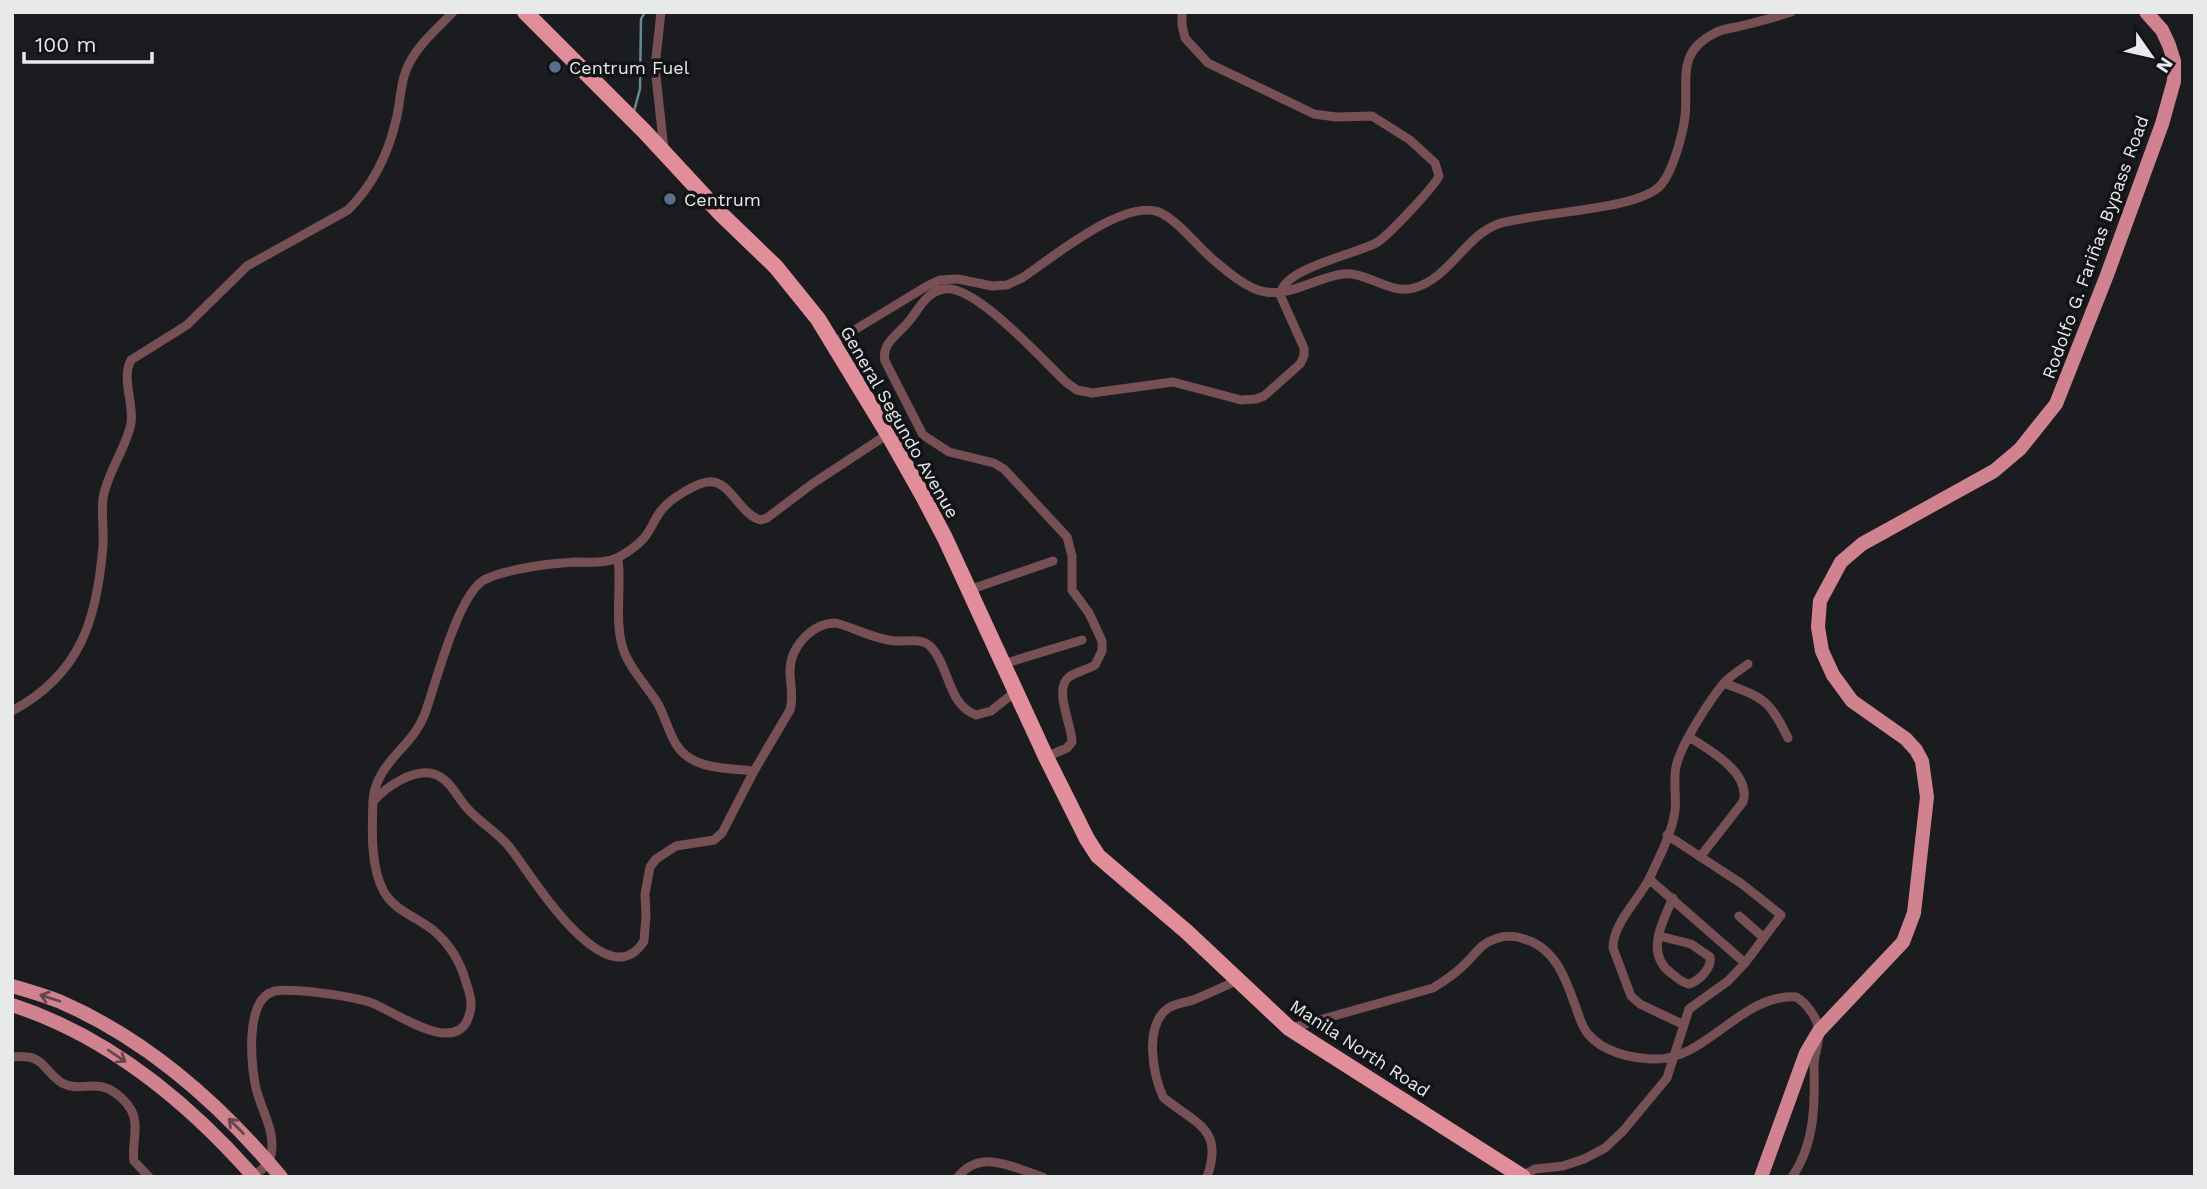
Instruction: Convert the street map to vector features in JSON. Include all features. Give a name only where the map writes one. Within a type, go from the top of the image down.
[{"type":"highway","name":"General Segundo Avenue","points":[[525,12],[645,132],[796,290],[833,343],[888,433],[934,517],[1087,839],[1098,856],[1157,907]]},
{"type":"highway","name":"Manila North Road","points":[[1157,907],[1289,1028],[1522,1177]]},
{"type":"main road","name":"Rodolfo G. Fariñas Bypass Road","points":[[1761,1177],[1806,1053],[1819,1031],[1903,942],[1914,913],[1927,797],[1922,761],[1916,750],[1906,739],[1852,701],[1833,675],[1822,651],[1818,627],[1820,601],[1841,562],[1862,544],[1994,471],[2020,449],[2056,404],[2162,124],[2174,80],[2174,61],[2169,44],[2162,30],[2146,12]]},
{"type":"main road","points":[[12,986],[61,1002],[126,1037],[170,1068],[241,1130],[281,1177]]},
{"type":"main road","points":[[12,1004],[46,1016],[111,1051],[154,1082],[225,1144],[253,1176]]},
{"type":"street","points":[[12,711],[47,688],[65,669],[87,630],[98,591],[103,542],[103,499],[109,474],[130,431],[132,413],[127,369],[131,360],[187,325],[247,266],[348,210],[359,199],[386,153],[408,64],[424,41],[453,12]]},
{"type":"street","points":[[661,12],[655,67],[664,152]]},
{"type":"street","points":[[1182,12],[1185,38],[1209,63],[1314,114],[1336,117],[1372,116],[1410,141],[1438,169],[1436,182],[1379,241],[1305,271],[1288,280],[1280,291]]},
{"type":"street","points":[[833,343],[927,286],[951,279],[992,286],[1012,283],[1102,225],[1143,210],[1153,210],[1170,219],[1204,253],[1252,287],[1266,292],[1280,291],[1344,274],[1357,275],[1390,287],[1415,288],[1451,264],[1475,239],[1497,225],[1616,203],[1653,191],[1663,183],[1672,167],[1685,117],[1685,69],[1690,54],[1702,40],[1717,31],[1791,12]]},
{"type":"street","points":[[1046,757],[1067,748],[1072,742],[1063,698],[1065,681],[1071,675],[1095,664],[1103,647],[1098,629],[1072,590],[1070,545],[1061,529],[1004,469],[994,463],[949,452],[923,435],[885,361],[883,352],[926,298],[938,291],[951,289],[966,293],[985,306],[1077,390],[1093,393],[1173,382],[1241,400],[1256,399],[1264,396],[1286,378],[1304,356],[1304,348],[1280,291]]},
{"type":"street","points":[[253,1176],[262,1170],[271,1156],[270,1132],[255,1085],[252,1055],[256,1013],[262,999],[276,991],[368,1002],[419,1028],[435,1033],[454,1031],[462,1027],[469,1017],[470,993],[457,959],[448,945],[433,930],[396,906],[383,890],[375,863],[373,802],[379,776],[420,724],[459,617],[472,590],[484,580],[495,576],[542,566],[597,563],[618,558],[647,535],[663,508],[688,490],[712,482],[720,484],[750,516],[761,520],[888,433]]},
{"type":"street","points":[[618,558],[620,628],[624,652],[660,708],[676,745],[688,758],[705,765],[754,771]]},
{"type":"street","points":[[969,590],[1053,561]]},
{"type":"street","points":[[373,802],[393,785],[417,774],[436,775],[445,780],[480,821],[508,845],[559,912],[584,939],[605,956],[622,957],[639,948],[644,941],[645,894],[650,867],[656,859],[676,846],[718,838],[727,826],[754,771],[790,710],[790,672],[796,649],[806,636],[828,623],[848,626],[886,639],[923,642],[939,657],[947,680],[960,702],[966,710],[976,715],[990,711],[1016,691]]},
{"type":"street","points":[[1003,664],[1082,639]]},
{"type":"street","points":[[1682,1024],[1640,1004],[1631,996],[1612,948],[1617,931],[1650,879],[1675,812],[1675,766],[1689,737],[1724,683],[1748,663]]},
{"type":"street","points":[[1724,683],[1766,701],[1788,738]]},
{"type":"street","points":[[1689,737],[1730,764],[1745,794],[1743,802],[1700,857]]},
{"type":"street","points":[[1522,1177],[1535,1169],[1573,1164],[1605,1148],[1623,1130],[1664,1082],[1675,1054],[1682,1024],[1692,1005],[1728,981],[1782,914],[1667,835]]},
{"type":"street","points":[[1650,879],[1745,963]]},
{"type":"street","points":[[1659,936],[1691,944],[1710,957],[1710,964],[1697,982],[1689,985],[1684,983],[1661,964],[1657,954],[1659,936],[1662,922],[1673,898]]},
{"type":"street","points":[[1740,916],[1764,938]]},
{"type":"street","points":[[1289,1028],[1433,988],[1450,978],[1485,943],[1497,938],[1518,937],[1545,947],[1553,957],[1583,1027],[1590,1037],[1622,1055],[1657,1059],[1675,1054],[1712,1036],[1768,1000],[1787,997],[1801,1000],[1810,1010],[1819,1031],[1814,1062],[1816,1084],[1811,1128],[1802,1158],[1791,1177]]},
{"type":"street","points":[[1207,1177],[1213,1154],[1210,1139],[1200,1123],[1163,1097],[1154,1059],[1154,1033],[1162,1014],[1170,1007],[1238,980]]},
{"type":"street","points":[[12,1057],[40,1060],[54,1076],[68,1086],[103,1086],[111,1090],[133,1115],[134,1161],[149,1177]]},
{"type":"street","points":[[958,1177],[971,1164],[986,1161],[1043,1177]]},
{"type":"waterway","points":[[634,111],[640,89],[641,19],[645,12]]},
{"type":"place","name":"Centrum Fuel","points":[[555,67]]},
{"type":"place","name":"Centrum","points":[[670,199]]}]
